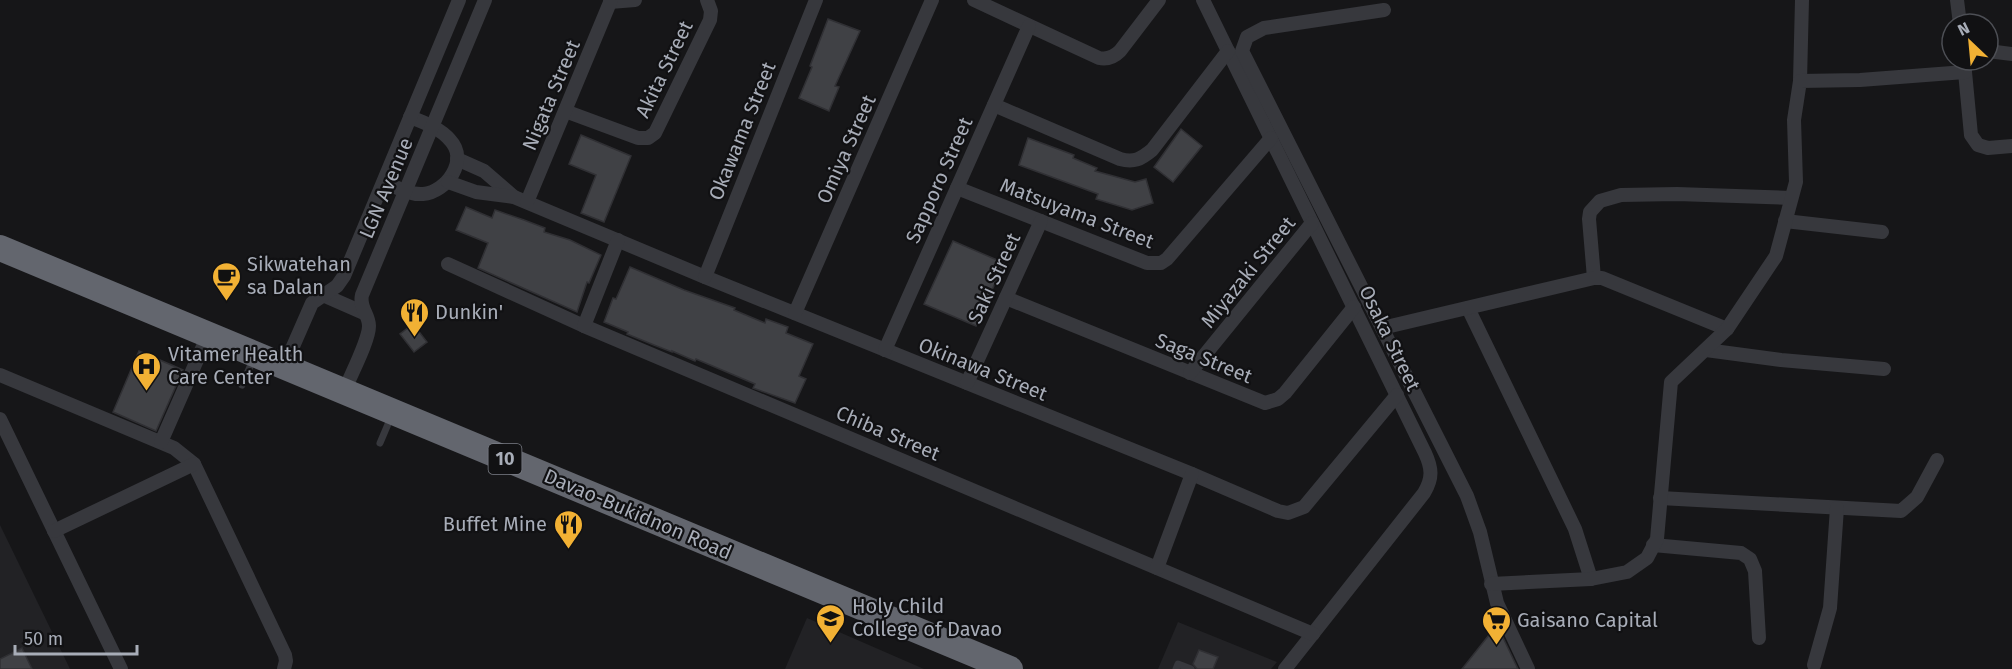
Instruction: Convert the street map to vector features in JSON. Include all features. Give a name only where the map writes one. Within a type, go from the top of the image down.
[{"type":"highway","name":"Davao-Bukidnon Road","points":[[0,248],[997,667]]},
{"type":"street","name":"LGN Avenue","points":[[284,367],[312,303],[337,286],[344,276],[459,0]]},
{"type":"street","name":"LGN Avenue","points":[[344,392],[368,334],[368,320],[360,303],[362,295],[484,0]]},
{"type":"street","points":[[611,1],[635,0]]},
{"type":"street","name":"Akita Street","points":[[565,111],[638,138],[648,138],[656,133],[710,20],[711,11],[707,0]]},
{"type":"street","name":"Okawama Street","points":[[705,277],[816,0]]},
{"type":"street","name":"Omiya Street","points":[[795,313],[932,0]]},
{"type":"street","points":[[974,0],[1099,58],[1111,57],[1120,51],[1159,0]]},
{"type":"street","name":"Osaka Street","points":[[1203,0],[1397,395],[1430,465],[1432,476],[1430,484],[1285,669]]},
{"type":"street","points":[[1491,584],[1591,579],[1627,572],[1647,558],[1657,539],[1671,382],[1727,329],[1776,256],[1796,182],[1794,120],[1800,81],[1802,0]]},
{"type":"street","name":"Nigata Street","points":[[520,200],[565,111],[611,1]]},
{"type":"street","points":[[1384,10],[1264,28],[1247,37],[1242,51],[1467,496],[1480,532],[1497,603],[1528,669]]},
{"type":"street","points":[[453,15],[476,24]]},
{"type":"street","name":"Sapporo Street","points":[[885,350],[1029,26]]},
{"type":"street","points":[[994,105],[1120,159],[1137,160],[1152,150],[1228,51]]},
{"type":"street","points":[[1800,81],[1860,80],[1940,69]]},
{"type":"street","points":[[1965,72],[1971,135],[1978,145],[1988,148],[2012,146]]},
{"type":"street","points":[[384,182],[405,191],[424,194],[448,182],[457,159],[454,145],[442,131],[410,117]]},
{"type":"street","name":"Matsuyama Street","points":[[957,188],[1147,263],[1161,263],[1172,254],[1271,138]]},
{"type":"street","points":[[457,159],[484,171],[520,200]]},
{"type":"street","points":[[448,182],[476,192],[520,200]]},
{"type":"street","points":[[1594,278],[1589,219],[1590,212],[1600,201],[1621,195],[1677,194],[1791,198]]},
{"type":"street","name":"Okinawa Street","points":[[520,200],[1278,511],[1296,512],[1311,500],[1397,395]]},
{"type":"street","name":"Saki Street","points":[[967,383],[1041,221]]},
{"type":"street","points":[[1785,221],[1882,232]]},
{"type":"street","name":"Miyazaki Street","points":[[1190,373],[1312,223]]},
{"type":"street","points":[[584,326],[618,240]]},
{"type":"street","name":"Chiba Street","points":[[448,264],[584,326],[1313,634]]},
{"type":"street","points":[[1382,328],[1602,278],[1727,329]]},
{"type":"street","points":[[323,295],[364,313]]},
{"type":"street","name":"Saga Street","points":[[1006,298],[1265,403],[1272,402],[1285,393],[1354,307]]},
{"type":"street","points":[[1468,308],[1575,529],[1591,579]]},
{"type":"street","points":[[161,442],[208,335]]},
{"type":"street","points":[[1706,350],[1781,360],[1884,369]]},
{"type":"street","points":[[0,375],[161,442],[174,448],[194,464],[285,655],[284,669]]},
{"type":"street","points":[[0,419],[121,669]]},
{"type":"street","points":[[1660,498],[1901,511],[1917,497],[1937,460]]},
{"type":"street","points":[[54,531],[194,464]]},
{"type":"street","points":[[1157,568],[1192,474]]},
{"type":"street","points":[[1814,665],[1830,608],[1837,508]]},
{"type":"street","points":[[1653,545],[1740,553],[1750,559],[1756,578],[1759,638]]},
{"type":"lane","points":[[242,385],[255,355]]},
{"type":"lane","points":[[380,443],[393,412]]},
{"type":"lane","points":[[1176,669],[1178,664],[1191,669]]},
{"type":"shaded area","points":[[0,525],[70,669],[0,669]]},
{"type":"shaded area","name":"Holy Child College of Davao","points":[[807,618],[924,669],[785,669]]},
{"type":"shaded area","points":[[1178,622],[1277,662],[1271,669],[1158,669]]},
{"type":"building","points":[[828,19],[860,31],[835,86],[839,87],[829,111],[799,98]]},
{"type":"building","points":[[1181,129],[1202,146],[1173,182],[1154,167]]},
{"type":"building","points":[[581,135],[631,156],[604,222],[581,213],[596,175],[569,164]]},
{"type":"building","points":[[1028,138],[1074,155],[1073,158],[1097,168],[1095,171],[1135,182],[1146,179],[1153,203],[1132,210],[1096,199],[1098,194],[1019,165]]},
{"type":"building","points":[[466,207],[492,218],[495,210],[524,220],[545,228],[544,232],[570,240],[601,255],[589,283],[587,282],[577,312],[478,268],[488,243],[456,230]]},
{"type":"building","points":[[953,241],[1004,263],[976,326],[924,304]]},
{"type":"building","points":[[630,267],[735,308],[734,310],[765,323],[766,319],[788,327],[786,333],[813,344],[799,376],[806,379],[795,403],[753,388],[755,384],[696,359],[695,361],[627,334],[628,332],[604,322],[613,298],[616,299]]},
{"type":"building","name":"Dunkin'","points":[[413,324],[427,342],[414,352],[400,334]]},
{"type":"building","name":"Vitamer Health Care Center","points":[[139,351],[183,370],[156,431],[113,412]]},
{"type":"building","name":"Gaisano Capital","points":[[1497,625],[1518,669],[1462,669]]},
{"type":"building","points":[[22,648],[32,669],[0,669],[0,659]]},
{"type":"building","points":[[1199,650],[1218,657],[1213,669],[1197,669],[1193,664]]},
{"type":"place","name":"Sikwatehan sa Dalan","points":[[226,302]]},
{"type":"place","name":"Dunkin'","points":[[414,338]]},
{"type":"place","name":"Vitamer Health Care Center","points":[[147,392]]},
{"type":"place","name":"Buffet Mine","points":[[568,550]]},
{"type":"place","name":"Holy Child College of Davao","points":[[831,644]]},
{"type":"place","name":"Gaisano Capital","points":[[1496,646]]}]
